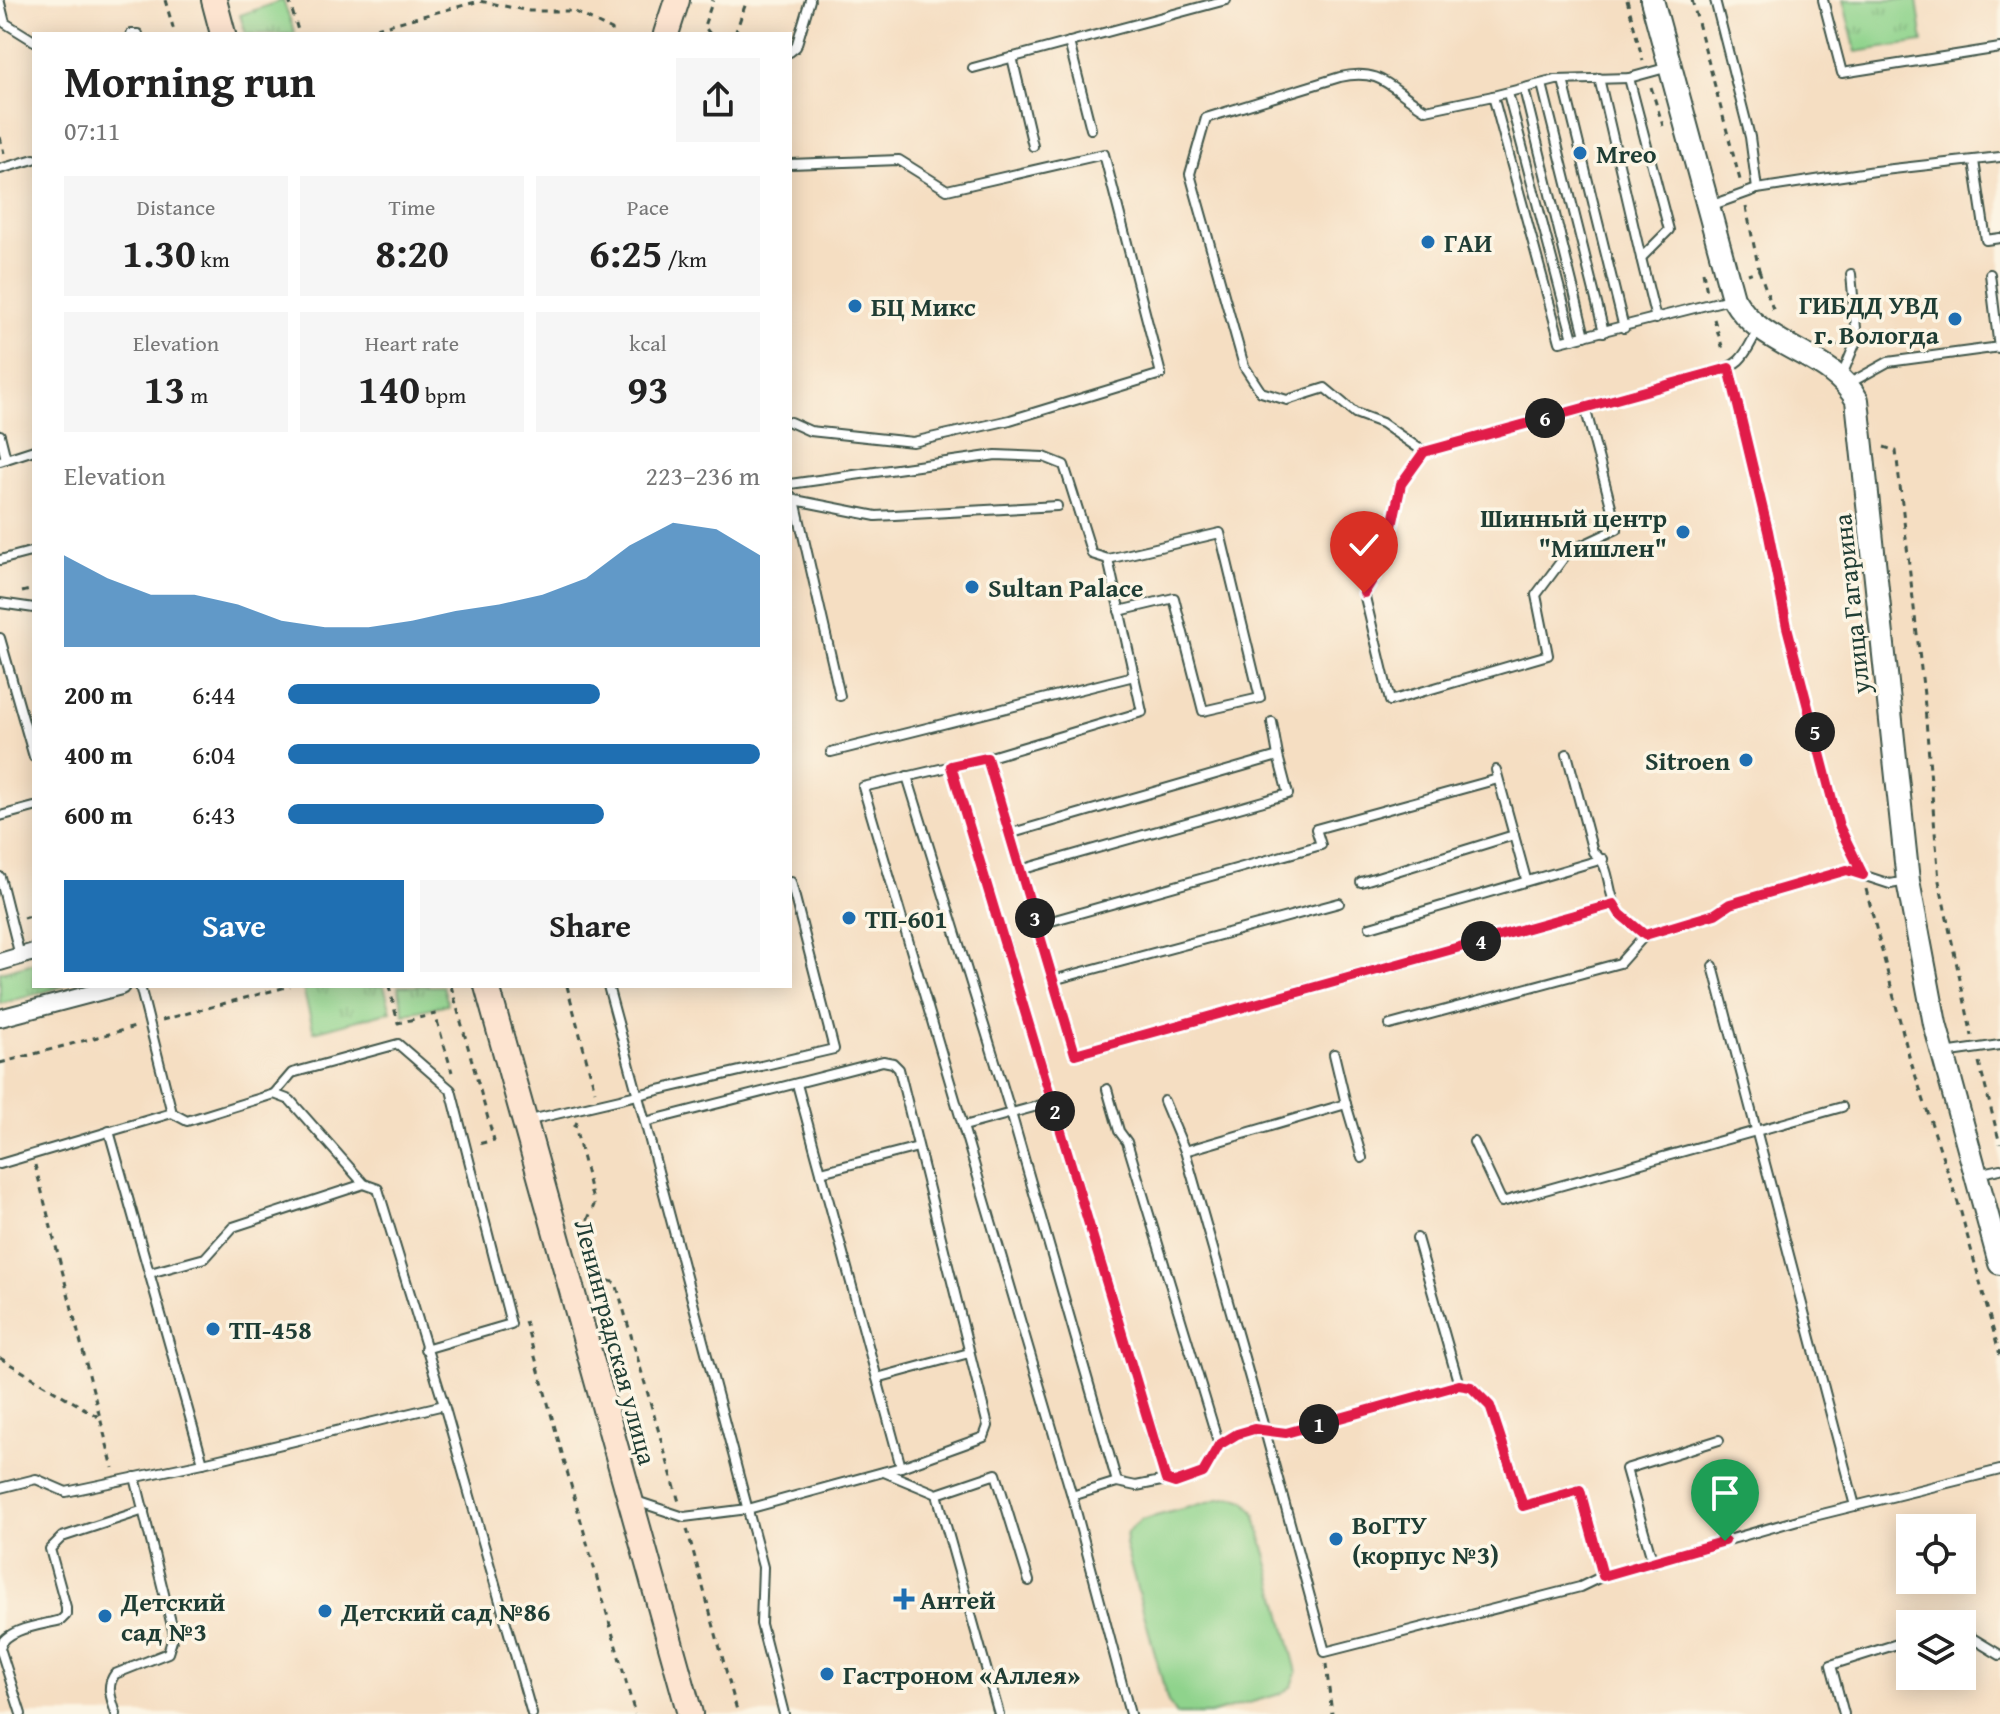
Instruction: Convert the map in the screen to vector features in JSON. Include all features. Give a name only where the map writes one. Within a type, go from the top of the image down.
[{"type":"main road","points":[[214,0],[222,32]]},
{"type":"main road","points":[[667,32],[677,0]]},
{"type":"main road","name":"Ленинградская улица","points":[[488,988],[690,1714]]},
{"type":"street","points":[[1652,0],[1708,206],[1723,289],[1758,329],[1844,381]]},
{"type":"street","name":"улица Гагарина","points":[[1844,381],[1857,400],[1859,410],[1908,881],[1943,1053],[2000,1263]]},
{"type":"street","points":[[0,962],[27,954]]},
{"type":"street","points":[[0,1018],[90,989]]},
{"type":"lane","points":[[792,50],[796,47],[810,0]]},
{"type":"lane","points":[[973,68],[1226,0]]},
{"type":"lane","points":[[1715,0],[1750,137],[1757,189]]},
{"type":"lane","points":[[1823,0],[1842,73],[2000,48]]},
{"type":"lane","points":[[0,3],[5,23],[32,40]]},
{"type":"lane","points":[[1069,42],[1091,129]]},
{"type":"lane","points":[[1012,57],[1033,146]]},
{"type":"lane","points":[[1424,452],[1382,423],[1355,413],[1325,388],[1287,400],[1261,392],[1244,366],[1190,174],[1206,118],[1362,72],[1385,81],[1426,110],[1563,80],[1629,78],[1670,67]]},
{"type":"lane","points":[[1599,78],[1656,319]]},
{"type":"lane","points":[[1629,78],[1669,230],[1641,258]]},
{"type":"lane","points":[[1563,80],[1624,328]]},
{"type":"lane","points":[[1542,84],[1604,332]]},
{"type":"lane","points":[[1524,89],[1585,336]]},
{"type":"lane","points":[[1508,93],[1573,339]]},
{"type":"lane","points":[[1493,96],[1560,342],[1710,305],[1723,289]]},
{"type":"lane","points":[[792,164],[899,160],[947,190],[1104,154],[1161,374],[1010,420],[913,442],[810,431],[792,423]]},
{"type":"lane","points":[[1708,206],[1757,189],[1875,171],[2000,157]]},
{"type":"lane","points":[[4,168],[32,160]]},
{"type":"lane","points":[[1974,161],[1986,240],[2000,238]]},
{"type":"lane","points":[[1844,381],[1857,339],[1851,274]]},
{"type":"lane","points":[[1844,381],[1888,362],[1999,348],[1990,274]]},
{"type":"lane","points":[[1585,407],[1617,529],[1568,552],[1536,595],[1548,655],[1390,701],[1364,593],[1385,559],[1401,484],[1424,452],[1585,407],[1729,368],[1739,363],[1758,329]]},
{"type":"lane","points":[[0,435],[3,460],[32,451]]},
{"type":"lane","points":[[792,484],[996,455],[1044,457],[1064,465],[1092,554],[1108,559],[1220,533],[1260,698],[1203,711],[1174,598],[1119,611]]},
{"type":"lane","points":[[840,696],[792,498],[876,516],[1057,506]]},
{"type":"lane","points":[[0,560],[32,552]]},
{"type":"lane","points":[[1108,559],[1142,712],[987,758],[863,787],[1072,1496],[1130,1714]]},
{"type":"lane","points":[[0,603],[32,608]]},
{"type":"lane","points":[[0,638],[32,750]]},
{"type":"lane","points":[[831,752],[1134,676]]},
{"type":"lane","points":[[1020,870],[1288,794],[1272,722]]},
{"type":"lane","points":[[1567,754],[1593,852],[1603,859],[1614,904],[1620,914],[1645,935]]},
{"type":"lane","points":[[1009,834],[1278,756]]},
{"type":"lane","points":[[987,758],[1075,1054],[1614,904]]},
{"type":"lane","points":[[951,766],[1166,1480]]},
{"type":"lane","points":[[1037,925],[1321,845],[1316,829],[1497,774],[1526,879]]},
{"type":"lane","points":[[907,776],[1011,1113],[1117,1482]]},
{"type":"lane","points":[[0,816],[32,808]]},
{"type":"lane","points":[[1361,882],[1514,835]]},
{"type":"lane","points":[[1370,927],[1603,859]]},
{"type":"lane","points":[[1390,1025],[1620,963],[1645,935],[1715,914],[1730,904],[1847,870],[1890,884],[1908,881]]},
{"type":"lane","points":[[0,877],[27,954]]},
{"type":"lane","points":[[526,1122],[834,1049],[792,890]]},
{"type":"lane","points":[[1053,980],[1339,903]]},
{"type":"lane","points":[[1713,966],[1855,1506]]},
{"type":"lane","points":[[141,988],[172,1113]]},
{"type":"lane","points":[[609,988],[763,1567],[761,1624],[784,1714]]},
{"type":"lane","points":[[0,1164],[172,1113],[187,1121],[274,1094],[292,1073],[398,1044],[451,1090],[511,1324],[425,1349]]},
{"type":"lane","points":[[1943,1053],[2000,1045]]},
{"type":"lane","points":[[1334,1054],[1362,1158]]},
{"type":"lane","points":[[630,1499],[684,1517],[748,1509],[901,1467],[984,1437],[988,1426],[899,1069],[893,1063],[883,1061],[645,1122]]},
{"type":"lane","points":[[797,1084],[901,1467]]},
{"type":"lane","points":[[1107,1089],[1119,1131],[1127,1142],[1219,1445]]},
{"type":"lane","points":[[274,1094],[290,1100],[364,1184],[378,1189],[444,1405],[532,1714]]},
{"type":"lane","points":[[1164,1101],[1185,1151],[1325,1652],[1580,1587],[1603,1576],[1855,1506],[2000,1470]]},
{"type":"lane","points":[[964,1126],[1052,1102]]},
{"type":"lane","points":[[1185,1151],[1346,1104]]},
{"type":"lane","points":[[1474,1142],[1502,1202],[1842,1107]]},
{"type":"lane","points":[[109,1131],[203,1463]]},
{"type":"lane","points":[[821,1172],[918,1147]]},
{"type":"lane","points":[[1976,1174],[2000,1169]]},
{"type":"lane","points":[[150,1273],[205,1258],[233,1227],[364,1184]]},
{"type":"lane","points":[[1417,1238],[1459,1385]]},
{"type":"lane","points":[[877,1378],[969,1353]]},
{"type":"lane","points":[[1072,1496],[1117,1482],[1136,1486],[1166,1480],[1175,1483],[1203,1473],[1219,1445],[1237,1434],[1254,1429],[1286,1433],[1459,1385],[1471,1387],[1490,1406],[1523,1506],[1580,1490],[1603,1576]]},
{"type":"lane","points":[[0,1488],[36,1479],[66,1492],[203,1463],[444,1405]]},
{"type":"lane","points":[[1653,1563],[1626,1469],[1719,1440]]},
{"type":"lane","points":[[883,1472],[937,1494],[996,1474],[1029,1581]]},
{"type":"lane","points":[[116,1714],[109,1691],[115,1674],[168,1653],[174,1634],[135,1477]]},
{"type":"lane","points":[[937,1494],[999,1714]]},
{"type":"lane","points":[[21,1714],[0,1647],[2,1640],[9,1635],[61,1620],[66,1615],[50,1549],[54,1542],[144,1510]]},
{"type":"lane","points":[[1976,1640],[2000,1655]]},
{"type":"lane","points":[[1844,1714],[1831,1665],[1896,1644]]},
{"type":"path","points":[[165,0],[174,32]]},
{"type":"path","points":[[289,0],[298,32]]},
{"type":"path","points":[[708,32],[704,26],[713,0]]},
{"type":"path","points":[[736,32],[747,0]]},
{"type":"path","points":[[1627,0],[1646,74],[1664,127]]},
{"type":"path","points":[[1692,0],[1744,194],[1759,270],[1779,320]]},
{"type":"path","points":[[361,32],[480,1],[529,11],[573,11],[612,32]]},
{"type":"path","points":[[0,137],[4,168]]},
{"type":"path","points":[[1759,270],[1723,289],[1710,305],[1729,368],[1768,531],[1787,627],[1839,826],[1863,875],[1909,1056],[1960,1209],[2000,1355]]},
{"type":"path","points":[[1703,272],[1723,289]]},
{"type":"path","points":[[1814,336],[1852,351]]},
{"type":"path","points":[[1883,435],[1884,449],[1896,451],[1924,695],[1939,881],[1975,1049],[2000,1144]]},
{"type":"path","points":[[452,988],[494,1140],[473,1146]]},
{"type":"path","points":[[568,988],[595,1090],[575,1126],[594,1205],[588,1219],[604,1279],[616,1283],[738,1714]]},
{"type":"path","points":[[32,1154],[117,1481]]},
{"type":"path","points":[[0,1358],[100,1418]]},
{"type":"path","points":[[1325,1652],[1332,1714]]},
{"type":"green space","points":[[283,0],[294,32],[245,32],[240,15]]},
{"type":"green space","points":[[1843,0],[1917,0],[1923,42],[1856,52]]},
{"type":"green space","points":[[32,964],[32,988],[58,988],[0,1004],[0,972]]},
{"type":"green space","points":[[385,988],[391,1011],[314,1032],[303,989]]},
{"type":"green space","points":[[398,988],[444,988],[448,1004],[404,1014]]},
{"type":"green space","points":[[1234,1497],[1245,1501],[1255,1513],[1297,1672],[1292,1686],[1280,1694],[1210,1714],[1176,1714],[1168,1702],[1125,1545],[1127,1532],[1141,1520]]},
{"type":"place","name":"Mreo","points":[[1580,153]]},
{"type":"place","name":"ГАИ","points":[[1428,242]]},
{"type":"place","name":"БЦ Микс","points":[[855,306]]},
{"type":"place","name":"ГИБДД УВД г. Вологда","points":[[1955,319]]},
{"type":"place","name":"Шинный центр \"Мишлен\"","points":[[1683,532]]},
{"type":"place","name":"Sultan Palace","points":[[972,587]]},
{"type":"place","name":"Sitroen","points":[[1746,760]]},
{"type":"place","name":"ТП-601","points":[[849,918]]},
{"type":"place","name":"ТП-458","points":[[213,1329]]},
{"type":"place","name":"ВоГТУ (корпус №3)","points":[[1336,1539]]},
{"type":"place","name":"Антей","points":[[904,1599]]},
{"type":"place","name":"Детский сад №86","points":[[325,1611]]},
{"type":"place","name":"Детский сад №3","points":[[105,1616]]},
{"type":"place","name":"Гастроном «Аллея»","points":[[827,1674]]},
{"type":"route","points":[[1364,593],[1385,559],[1401,484],[1424,452],[1729,368],[1768,531],[1787,627],[1839,826],[1863,875],[1847,870],[1730,904],[1715,914],[1645,935],[1620,914],[1614,904],[1075,1054],[987,758],[951,766],[1166,1480],[1175,1483],[1203,1473],[1219,1445],[1237,1434],[1254,1429],[1286,1433],[1459,1385],[1471,1387],[1490,1406],[1523,1506],[1580,1490],[1603,1576],[1725,1541]]}]
